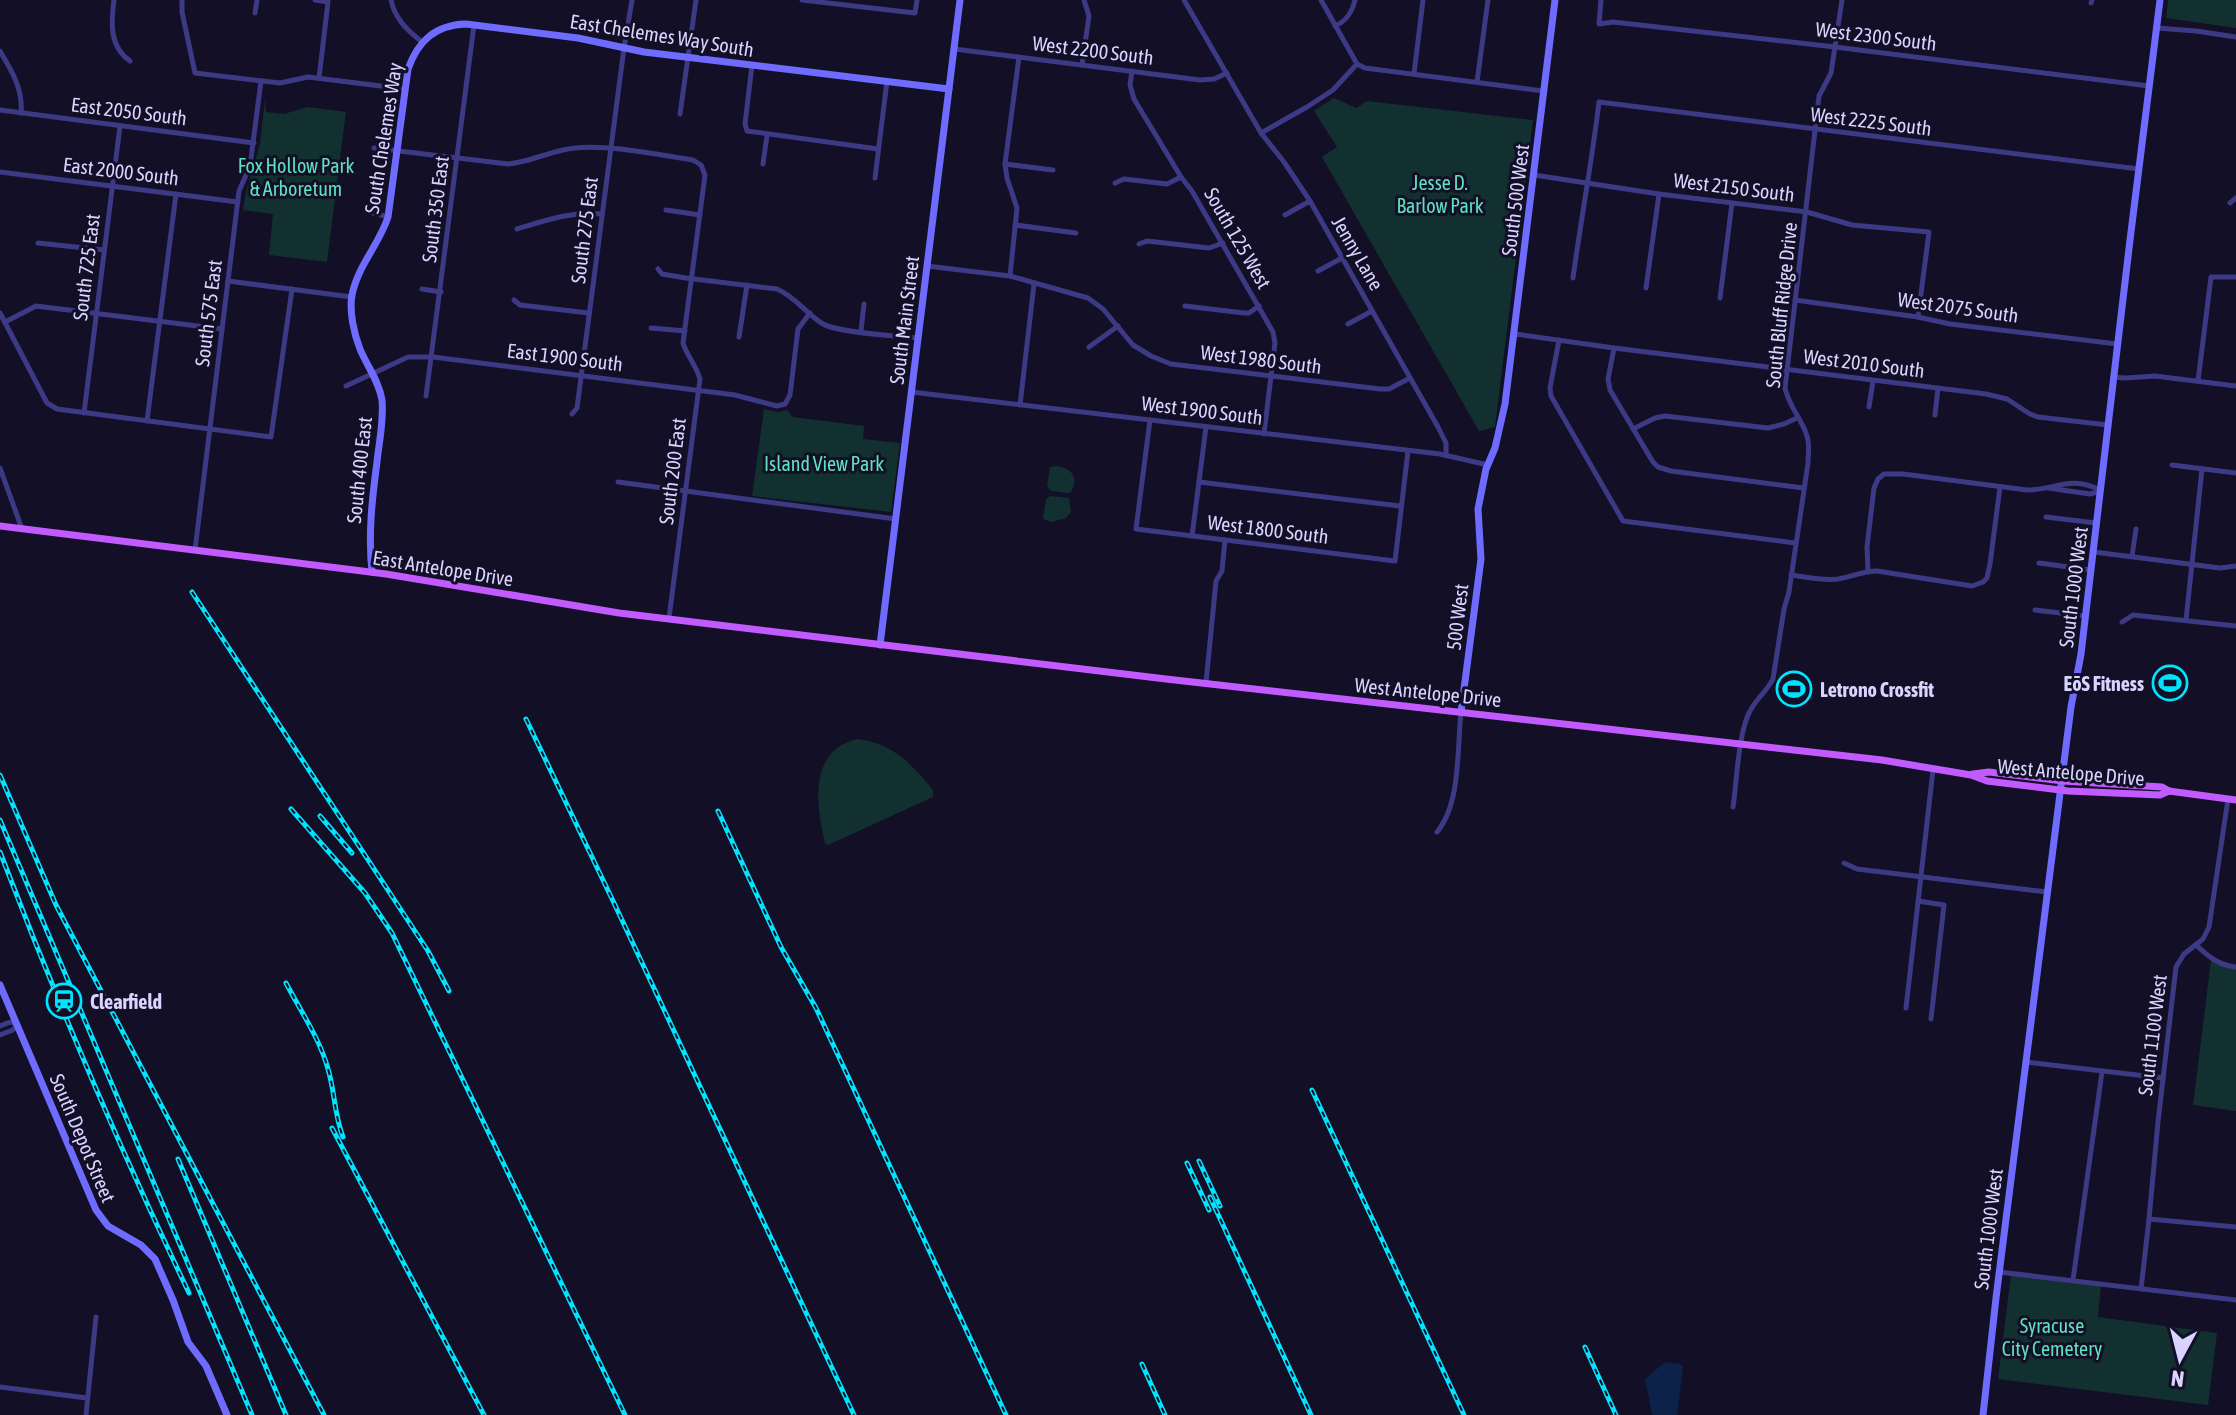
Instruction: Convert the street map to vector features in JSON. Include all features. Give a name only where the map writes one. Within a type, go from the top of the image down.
[{"type":"main road","name":"East Antelope Drive","points":[[0,526],[372,572],[569,605],[880,645]]},
{"type":"main road","name":"West Antelope Drive","points":[[880,645],[1882,760],[1971,775],[1987,781],[2160,795],[2169,791],[2232,800]]},
{"type":"street","points":[[114,0],[111,24],[115,42],[122,56],[130,61]]},
{"type":"street","points":[[182,0],[195,73],[280,83],[308,77],[405,89]]},
{"type":"street","points":[[255,13],[257,0]]},
{"type":"street","points":[[315,0],[328,2],[319,78]]},
{"type":"street","points":[[391,0],[393,11],[404,26],[422,42]]},
{"type":"street","name":"South 275 East","points":[[572,414],[577,408],[632,0]]},
{"type":"street","points":[[680,114],[696,0]]},
{"type":"street","points":[[802,0],[915,13],[917,0]]},
{"type":"street","name":"South Main Street","points":[[880,645],[960,0]]},
{"type":"street","points":[[1082,65],[1089,16],[1084,0]]},
{"type":"street","name":"Jenny Lane","points":[[1184,0],[1261,133],[1310,201],[1438,427],[1446,443],[1446,455]]},
{"type":"street","points":[[1321,0],[1357,64],[1365,68],[1543,91]]},
{"type":"street","points":[[1335,26],[1352,12],[1355,0]]},
{"type":"street","points":[[1414,74],[1423,0]]},
{"type":"street","points":[[1477,82],[1488,0]]},
{"type":"street","name":"South 500 West","points":[[1505,404],[1555,0]]},
{"type":"street","name":"West 2300 South","points":[[1601,0],[1599,24],[1613,22],[1835,47],[2149,86]]},
{"type":"street","name":"South Bluff Ridge Drive","points":[[1733,807],[1744,726],[1749,712],[1769,689],[1773,679],[1804,488],[1808,443],[1785,388],[1819,96],[1831,73],[1842,0]]},
{"type":"street","name":"South 1000 West","points":[[1983,1415],[2025,1062],[2094,552],[2160,0]]},
{"type":"street","name":"East Chelemes Way South","points":[[422,42],[447,26],[474,25],[563,35],[644,52],[949,89]]},
{"type":"street","name":"South 350 East","points":[[426,396],[474,25]]},
{"type":"street","points":[[2157,28],[2236,37]]},
{"type":"street","name":"South Chelemes Way","points":[[373,373],[360,348],[352,316],[352,297],[360,267],[383,232],[388,217],[408,69],[413,54],[422,42]]},
{"type":"street","name":"West 2200 South","points":[[954,49],[1200,80],[1214,79],[1227,73]]},
{"type":"street","points":[[0,51],[18,84],[22,97],[21,113]]},
{"type":"street","points":[[1010,276],[1017,208],[1005,164],[1019,57]]},
{"type":"street","points":[[1261,133],[1333,90],[1357,64]]},
{"type":"street","points":[[752,65],[745,124],[747,131],[878,149]]},
{"type":"street","name":"South 125 West","points":[[1132,71],[1130,85],[1134,99],[1192,191],[1273,332],[1275,343],[1264,434]]},
{"type":"street","name":"South 575 East","points":[[195,550],[239,191],[250,166],[261,81]]},
{"type":"street","points":[[875,178],[887,81]]},
{"type":"street","name":"West 2225 South","points":[[1586,183],[1592,165],[1599,102],[2139,169]]},
{"type":"street","name":"East 2050 South","points":[[0,110],[254,143]]},
{"type":"street","name":"South 725 East","points":[[84,413],[120,126]]},
{"type":"street","points":[[763,164],[767,135]]},
{"type":"street","points":[[374,148],[508,164],[572,148],[610,149]]},
{"type":"street","name":"South 200 East","points":[[610,149],[693,160],[701,165],[705,175],[683,343],[700,379],[669,618]]},
{"type":"street","points":[[1005,164],[1053,170]]},
{"type":"street","name":"East 2000 South","points":[[0,172],[238,202]]},
{"type":"street","name":"West 2150 South","points":[[1534,175],[1807,212],[1852,225],[1929,232],[1918,317]]},
{"type":"street","points":[[1115,183],[1124,179],[1167,184],[1181,177]]},
{"type":"street","points":[[1573,278],[1586,183]]},
{"type":"street","points":[[147,421],[176,194]]},
{"type":"street","points":[[1646,288],[1659,194]]},
{"type":"street","points":[[2230,203],[2236,198]]},
{"type":"street","points":[[1285,215],[1310,201]]},
{"type":"street","points":[[1720,298],[1732,203]]},
{"type":"street","points":[[666,210],[700,215]]},
{"type":"street","points":[[366,211],[388,217]]},
{"type":"street","points":[[517,229],[569,214],[602,214]]},
{"type":"street","points":[[1015,225],[1076,233]]},
{"type":"street","points":[[1139,244],[1147,241],[1209,248],[1223,243]]},
{"type":"street","points":[[38,243],[104,250]]},
{"type":"street","points":[[1318,271],[1342,258]]},
{"type":"street","name":"West 1980 South","points":[[927,266],[1010,276],[1088,298],[1103,309],[1133,345],[1171,364],[1380,389],[1389,389],[1410,378]]},
{"type":"street","points":[[658,269],[662,274],[777,289],[788,294],[828,326],[918,338]]},
{"type":"street","points":[[2198,381],[2211,277],[2236,277]]},
{"type":"street","points":[[228,281],[352,297]]},
{"type":"street","points":[[1020,405],[1034,284]]},
{"type":"street","points":[[739,337],[747,285]]},
{"type":"street","points":[[0,313],[47,403],[57,409],[271,437],[292,289]]},
{"type":"street","points":[[422,289],[441,292]]},
{"type":"street","points":[[514,300],[520,305],[589,313]]},
{"type":"street","name":"West 2075 South","points":[[1795,300],[1950,324],[2117,344]]},
{"type":"street","points":[[861,331],[864,304]]},
{"type":"street","points":[[5,322],[36,306],[222,329]]},
{"type":"street","points":[[1185,306],[1249,313],[1259,306]]},
{"type":"street","points":[[1348,324],[1372,311]]},
{"type":"street","name":"East 1900 South","points":[[346,386],[408,357],[433,357],[735,395],[777,406],[785,404],[790,395],[798,329],[810,313]]},
{"type":"street","points":[[1089,347],[1118,326]]},
{"type":"street","points":[[651,328],[685,331]]},
{"type":"street","name":"West 2010 South","points":[[1515,334],[2000,397],[2038,417],[2109,425]]},
{"type":"street","points":[[1559,340],[1551,396],[1623,521],[1795,543]]},
{"type":"street","points":[[1614,348],[1609,385],[1648,456],[1658,467],[1804,488]]},
{"type":"street","name":"South 400 East","points":[[372,572],[368,541],[382,419],[382,398],[373,373]]},
{"type":"street","points":[[2113,377],[2155,376],[2236,386]]},
{"type":"street","points":[[1869,407],[1873,381]]},
{"type":"street","points":[[1935,415],[1938,388]]},
{"type":"street","name":"West 1900 South","points":[[911,392],[1446,455],[1488,465]]},
{"type":"street","name":"500 West","points":[[1437,832],[1448,815],[1453,798],[1481,559],[1478,509],[1505,404]]},
{"type":"street","points":[[1633,429],[1660,416],[1768,428],[1797,418]]},
{"type":"street","name":"West 1800 South","points":[[1150,420],[1136,529],[1395,561],[1400,506]]},
{"type":"street","points":[[1192,536],[1206,427]]},
{"type":"street","points":[[1199,482],[1400,506],[1408,451]]},
{"type":"street","points":[[2172,465],[2236,473]]},
{"type":"street","points":[[0,468],[22,529]]},
{"type":"street","points":[[2186,620],[2202,469]]},
{"type":"street","points":[[1868,571],[1867,547],[1874,488],[1883,475],[1903,474],[2035,490],[2047,488],[2090,494],[2101,491]]},
{"type":"street","points":[[618,482],[896,519]]},
{"type":"street","points":[[1791,575],[1826,580],[1868,571],[1972,586],[1983,582],[1990,564],[2000,487]]},
{"type":"street","points":[[2046,517],[2097,523]]},
{"type":"street","points":[[2132,556],[2136,529]]},
{"type":"street","points":[[1206,683],[1216,581],[1222,571],[1225,540]]},
{"type":"street","points":[[2094,552],[2220,568],[2236,566]]},
{"type":"street","points":[[2039,563],[2091,570]]},
{"type":"street","points":[[2035,610],[2085,616]]},
{"type":"street","points":[[2122,622],[2133,615],[2236,626]]},
{"type":"street","points":[[1906,1008],[1933,770]]},
{"type":"street","name":"South 1100 West","points":[[2141,1289],[2176,967],[2184,954],[2203,939],[2209,927],[2232,800]]},
{"type":"street","points":[[1844,863],[1857,869],[2048,892]]},
{"type":"street","points":[[1918,901],[1944,905],[1931,1019]]},
{"type":"street","points":[[2196,945],[2220,964],[2236,967]]},
{"type":"street","name":"South Depot Street","points":[[0,985],[96,1210],[108,1226],[141,1245],[155,1259],[188,1342],[206,1366],[227,1415]]},
{"type":"street","points":[[0,1026],[10,1022],[17,1024],[13,1030],[0,1035]]},
{"type":"street","points":[[2025,1062],[2163,1078]]},
{"type":"street","points":[[2073,1280],[2102,1072]]},
{"type":"street","points":[[2149,1219],[2236,1227]]},
{"type":"street","points":[[1999,1272],[2236,1300]]},
{"type":"street","points":[[86,1415],[96,1317]]},
{"type":"street","points":[[0,1387],[87,1398]]},
{"type":"green space","points":[[2168,0],[2236,0],[2236,28],[2166,18]]},
{"type":"green space","name":"Jesse D. Barlow Park","points":[[1334,98],[1356,108],[1367,101],[1533,120],[1495,427],[1479,431],[1322,157],[1337,147],[1314,111]]},
{"type":"green space","name":"Fox Hollow Park & Arboretum","points":[[265,99],[266,112],[284,114],[308,107],[346,112],[327,262],[269,255],[273,214],[244,210],[242,217],[260,144]]},
{"type":"green space","name":"Island View Park","points":[[764,409],[787,410],[793,417],[864,426],[863,439],[900,443],[891,512],[752,496]]},
{"type":"green space","points":[[1057,466],[1073,475],[1070,493],[1051,491],[1047,486],[1050,467]]},
{"type":"green space","points":[[1050,496],[1069,498],[1071,512],[1066,518],[1052,522],[1043,519],[1046,499]]},
{"type":"green space","points":[[858,739],[881,745],[901,757],[933,790],[933,797],[828,845],[819,813],[819,781],[830,754]]},
{"type":"green space","points":[[2211,960],[2236,966],[2236,1111],[2193,1105]]},
{"type":"green space","name":"Syracuse City Cemetery","points":[[2011,1274],[2101,1285],[2098,1317],[2217,1333],[2208,1405],[1998,1379]]},
{"type":"water","points":[[1665,1362],[1683,1367],[1677,1415],[1652,1415],[1645,1379]]},
{"type":"railway","points":[[192,592],[428,951],[449,991]]},
{"type":"railway","points":[[526,719],[854,1415]]},
{"type":"railway","points":[[0,775],[56,905],[324,1415]]},
{"type":"railway","points":[[291,809],[365,893],[392,933],[625,1415]]},
{"type":"railway","points":[[718,811],[781,947],[816,1008],[1006,1415]]},
{"type":"railway","points":[[320,816],[352,853]]},
{"type":"railway","points":[[0,820],[252,1415]]},
{"type":"railway","points":[[0,852],[90,1075],[189,1293]]},
{"type":"railway","points":[[286,983],[324,1058],[343,1137]]},
{"type":"railway","points":[[1312,1090],[1464,1415]]},
{"type":"railway","points":[[332,1128],[484,1415]]},
{"type":"railway","points":[[178,1159],[286,1415]]},
{"type":"railway","points":[[1199,1161],[1220,1206]]},
{"type":"railway","points":[[1187,1163],[1209,1210]]},
{"type":"railway","points":[[1210,1197],[1311,1415]]},
{"type":"railway","points":[[1585,1347],[1616,1415]]},
{"type":"railway","points":[[1142,1364],[1165,1415]]},
{"type":"place","name":"EōS Fitness","points":[[2170,683]]},
{"type":"place","name":"Letrono Crossfit","points":[[1794,689]]},
{"type":"place","name":"Clearfield","points":[[64,1001]]}]
